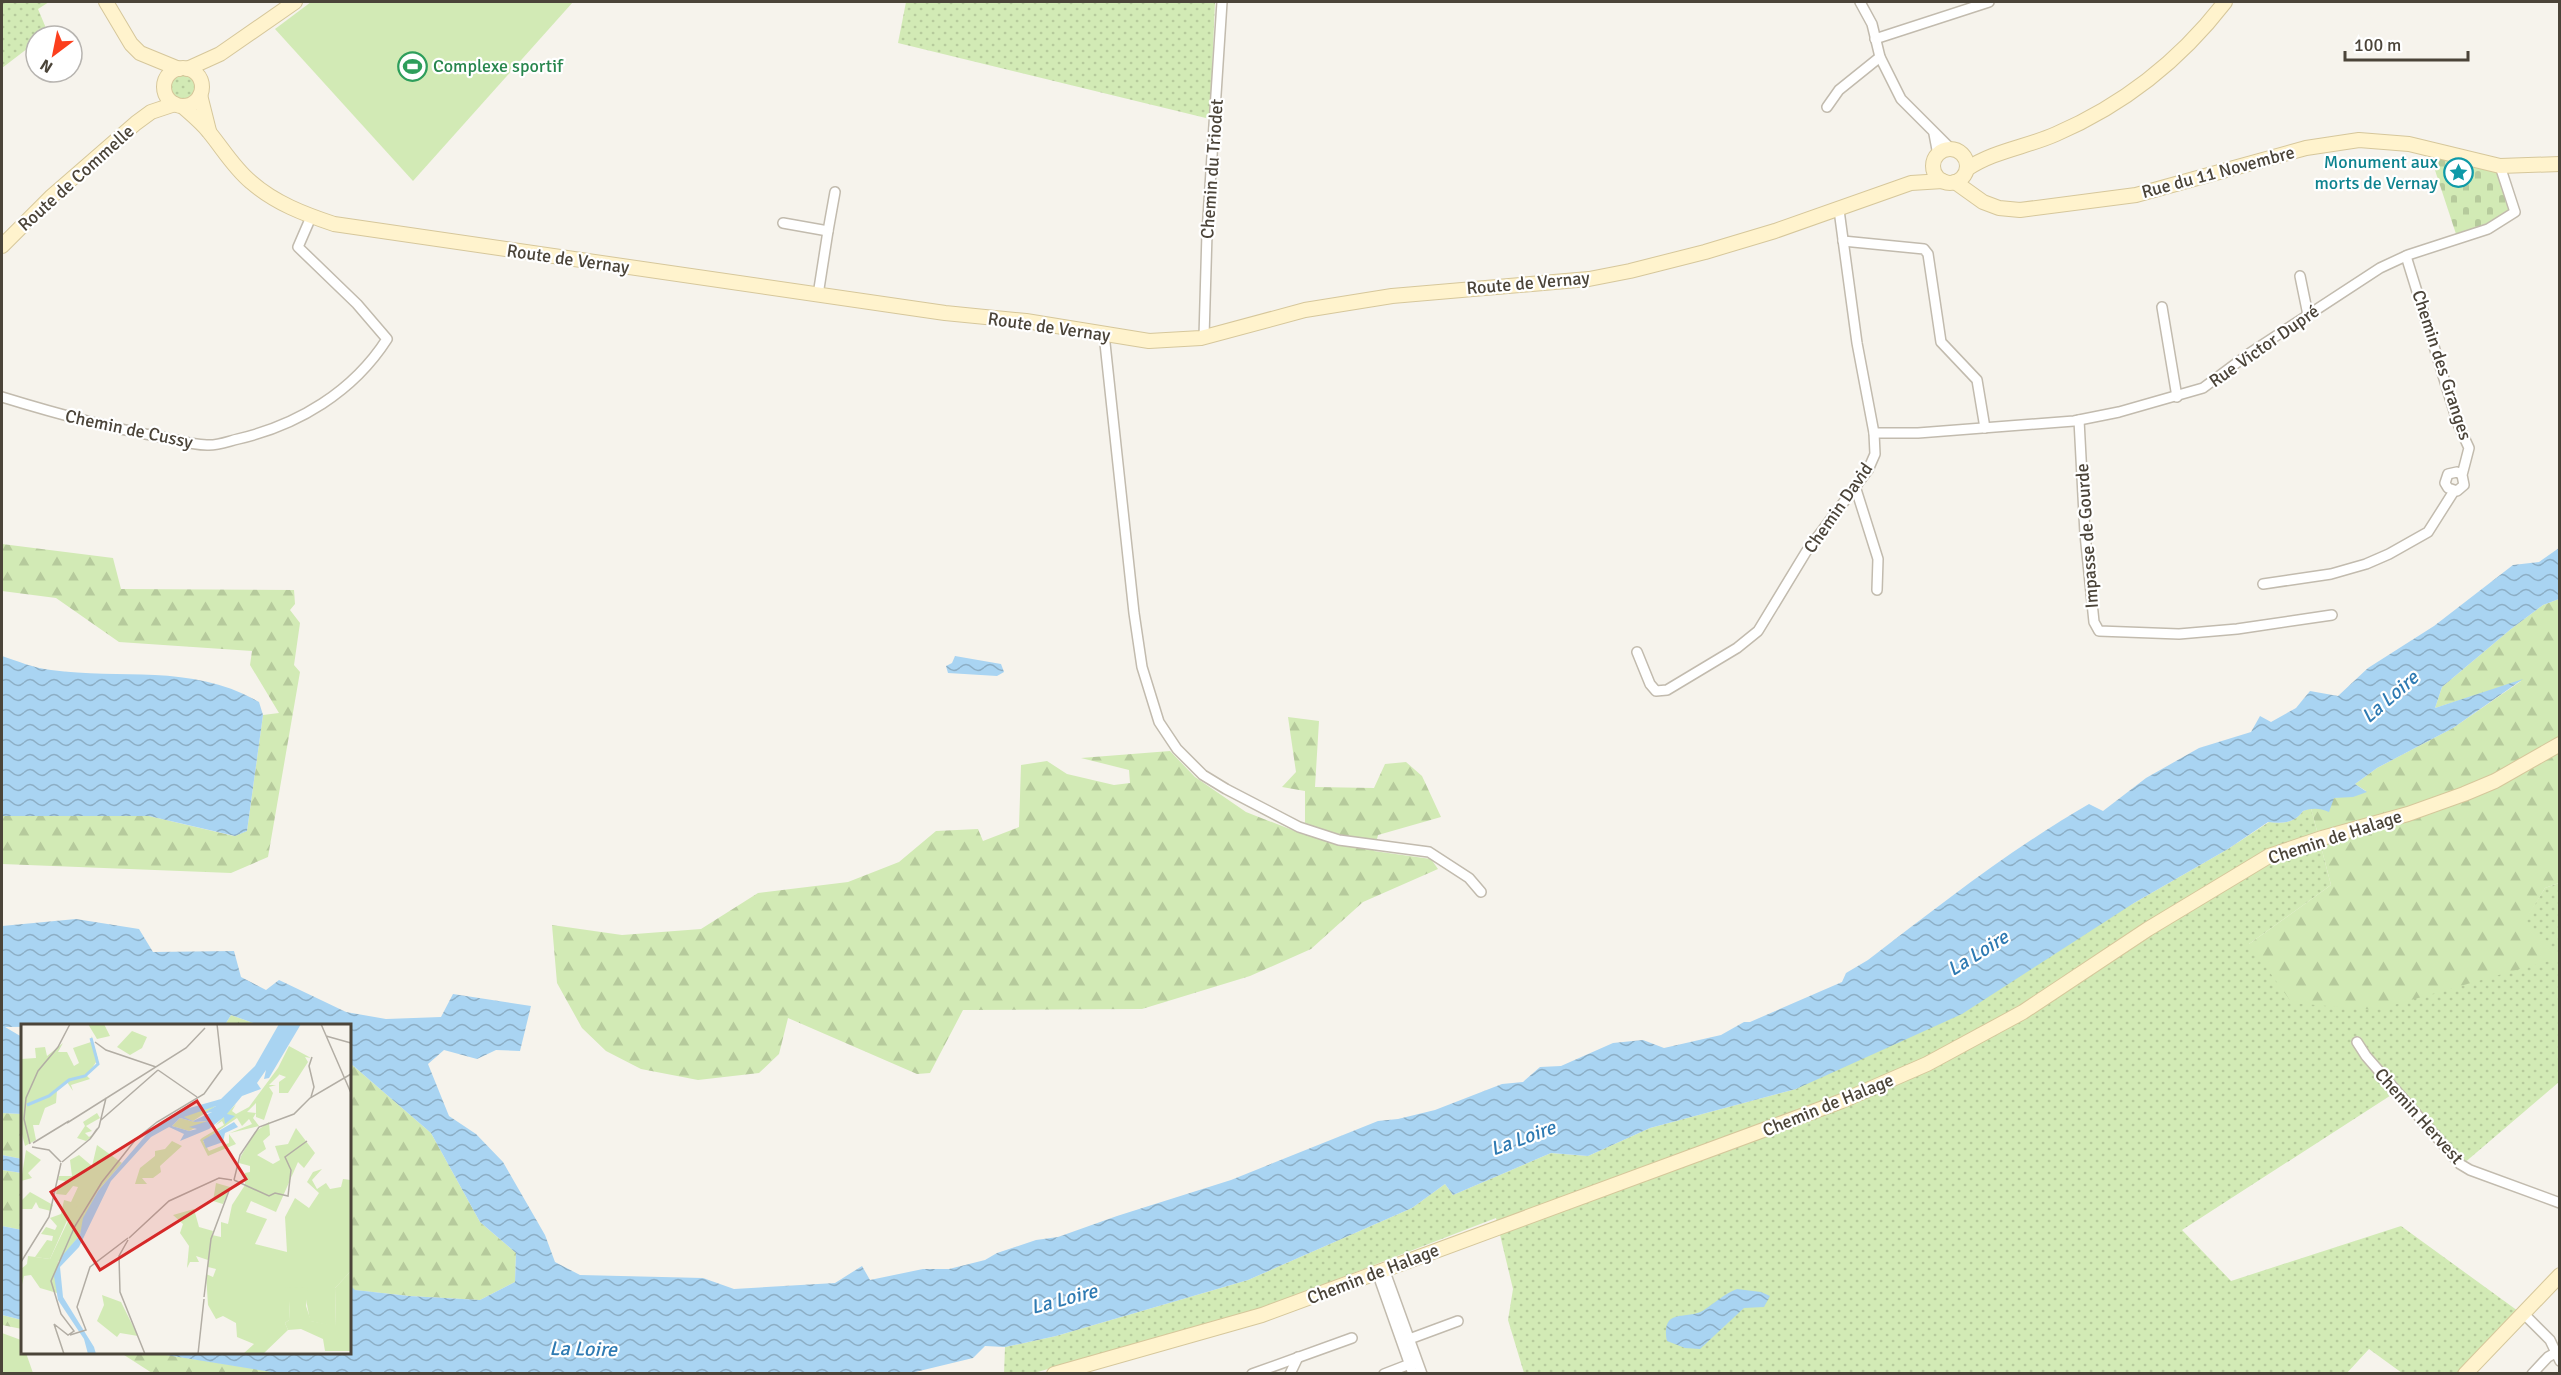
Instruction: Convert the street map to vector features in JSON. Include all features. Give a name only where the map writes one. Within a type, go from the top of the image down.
[{"type":"street","points":[[106,2],[131,44],[151,59],[197,76],[200,89]]},
{"type":"street","points":[[273,15],[287,2]]},
{"type":"street","points":[[151,59],[165,84],[167,98],[179,105],[193,103],[208,68],[220,54],[273,15],[295,2]]},
{"type":"street","name":"Chemin du Triodet","points":[[1204,337],[1207,233],[1222,2]]},
{"type":"street","points":[[1875,39],[1989,2]]},
{"type":"street","points":[[1934,134],[1935,174],[1957,176],[2002,153],[2054,135],[2098,114],[2139,87],[2178,54],[2207,25],[2225,2]]},
{"type":"street","points":[[1862,3],[1872,24],[1880,57],[1901,99],[1934,134],[1965,159],[1957,176]]},
{"type":"street","points":[[165,84],[183,69],[220,54]]},
{"type":"street","points":[[1827,107],[1839,90],[1880,57]]},
{"type":"street","name":"Route de Commelle","points":[[2,246],[52,196],[151,112],[165,84]]},
{"type":"street","name":"Route de Vernay","points":[[200,89],[209,131]]},
{"type":"street","name":"Route de Vernay","points":[[179,105],[209,131],[224,154],[250,182],[270,197],[311,217],[333,224],[945,314],[1026,321],[1149,341],[1204,337],[1305,310],[1392,296],[1589,279],[1630,271],[1706,252],[1839,210],[1911,183],[1957,176]]},
{"type":"street","name":"Route de Commelle","points":[[151,112],[179,105]]},
{"type":"street","name":"Rue du 11 Novembre","points":[[1957,176],[1983,202],[1999,208],[2020,210],[2136,195],[2306,148],[2359,140],[2384,140],[2409,144],[2500,166],[2559,164]]},
{"type":"street","points":[[1936,157],[1945,150],[1971,154],[2002,153]]},
{"type":"street","name":"Route de Vernay","points":[[1911,183],[1936,157]]},
{"type":"street","name":"Rue Victor Dupré","points":[[1874,433],[1918,433],[2079,420],[2177,397],[2203,388],[2380,268],[2406,256],[2488,229],[2516,212],[2500,166]]},
{"type":"street","points":[[818,295],[836,192]]},
{"type":"street","name":"Chemin David","points":[[1637,652],[1650,684],[1656,691],[1668,690],[1737,648],[1758,631],[1806,552],[1868,470],[1875,454],[1874,433],[1857,344],[1839,210]]},
{"type":"street","name":"Chemin de Cussy","points":[[2,397],[60,415],[208,446],[251,436],[293,421],[342,392],[377,355],[387,339],[357,304],[298,247],[311,217]]},
{"type":"street","points":[[783,223],[828,231]]},
{"type":"street","points":[[1843,241],[1923,249],[1928,255],[1941,342],[1977,380],[1985,428]]},
{"type":"street","name":"Chemin des Granges","points":[[2406,256],[2458,424],[2468,443],[2469,448],[2462,475]]},
{"type":"street","points":[[2300,276],[2308,315]]},
{"type":"street","points":[[2162,308],[2177,397]]},
{"type":"street","points":[[1104,334],[1142,667],[1159,722],[1178,749],[1203,775],[1226,789],[1299,827],[1339,840],[1429,852],[1469,878],[1481,892]]},
{"type":"street","name":"Impasse de Gourde","points":[[2079,420],[2085,534],[2094,622],[2098,631],[2179,634],[2332,615]]},
{"type":"street","points":[[2264,584],[2331,574],[2366,564],[2389,554],[2428,532],[2454,491],[2462,487],[2464,481],[2462,475],[2454,472],[2446,477],[2446,486],[2454,491]]},
{"type":"street","points":[[1855,486],[1878,559],[1877,590]]},
{"type":"street","name":"Chemin de Halage","points":[[1054,1374],[1232,1325],[1806,1116],[1927,1064],[2023,1012],[2148,929],[2269,856],[2408,814],[2464,794],[2495,782],[2559,744]]},
{"type":"street","name":"Chemin Hervest","points":[[2357,1042],[2366,1056],[2460,1164],[2469,1170],[2559,1203]]},
{"type":"street","points":[[1381,1271],[1414,1366],[1422,1374]]},
{"type":"street","points":[[2465,1374],[2559,1275]]},
{"type":"street","points":[[2523,1314],[2550,1340],[2558,1357],[2548,1357],[2532,1374]]},
{"type":"street","points":[[1406,1340],[1458,1322]]},
{"type":"street","points":[[1252,1374],[1352,1338]]},
{"type":"street","points":[[1290,1374],[1298,1357]]},
{"type":"street","points":[[1383,1374],[1414,1366]]},
{"type":"green space","points":[[2,2],[49,2],[38,9],[44,24],[24,24],[24,51],[2,68]]},
{"type":"green space","name":"Complexe sportif","points":[[311,2],[573,2],[413,181],[275,29]]},
{"type":"green space","points":[[906,2],[1215,2],[1210,119],[898,43]]},
{"type":"green space","points":[[185,73],[195,77],[199,87],[195,97],[185,101],[175,97],[171,87],[175,77]]},
{"type":"green space","points":[[2430,155],[2497,172],[2510,210],[2487,226],[2457,237]]},
{"type":"green space","points":[[2,544],[113,558],[121,589],[294,590],[295,604],[290,610],[300,623],[294,665],[300,672],[268,857],[231,873],[2,864],[2,816],[149,816],[234,836],[247,831],[263,715],[279,713],[250,665],[252,651],[119,642],[56,598],[2,591]]},
{"type":"green space","points":[[2559,599],[2559,883],[2545,888],[2523,924],[2559,958],[2376,1010],[2292,1003],[2249,944],[2331,885],[2311,808],[2335,798],[2366,791],[2355,784],[2377,768],[2453,728],[2521,681],[2435,708],[2442,687],[2511,629],[2543,605]]},
{"type":"green space","points":[[1288,717],[1319,721],[1315,787],[1374,788],[1385,764],[1406,762],[1422,776],[1441,817],[1378,835],[1374,851],[1431,859],[1438,869],[1363,902],[1311,949],[1250,976],[1142,1009],[963,1010],[930,1073],[917,1074],[788,1018],[779,1054],[759,1073],[698,1080],[641,1069],[606,1051],[582,1028],[557,983],[552,925],[622,935],[701,929],[758,893],[848,882],[899,862],[936,831],[978,829],[983,841],[1019,827],[1021,765],[1047,761],[1067,774],[1114,785],[1130,783],[1129,770],[1081,758],[1170,751],[1195,777],[1246,812],[1305,835],[1305,791],[1282,787],[1296,772]]},
{"type":"green space","points":[[2311,808],[2331,885],[2249,944],[2558,958],[2522,924],[2545,888],[2559,883],[2559,1082],[2463,1164],[2399,1090],[2182,1230],[2231,1281],[2401,1226],[2518,1311],[2458,1373],[2402,1373],[2369,1349],[2346,1374],[1524,1373],[1508,1320],[1513,1289],[1496,1218],[1262,1308],[1034,1373],[1004,1374],[1005,1347],[1056,1336],[1248,1280],[1412,1208],[1445,1184],[1453,1195],[1551,1153],[1588,1156],[1650,1128],[1796,1089],[2134,903],[2228,849],[2269,822],[2288,822]]},
{"type":"green space","points":[[231,1015],[256,1024],[228,1024]]},
{"type":"green space","points":[[351,1064],[431,1133],[480,1222],[516,1253],[515,1282],[480,1300],[354,1290],[351,1286]]},
{"type":"green space","points":[[2,1113],[21,1114],[21,1159],[2,1155]]},
{"type":"green space","points":[[2,1170],[21,1173],[21,1230],[2,1226]]},
{"type":"green space","points":[[2,1315],[21,1320],[21,1329],[2,1325]]},
{"type":"green space","points":[[2,1333],[21,1340],[21,1354],[26,1354],[33,1373],[2,1373]]},
{"type":"green space","points":[[123,1354],[160,1354],[284,1373],[152,1373]]},
{"type":"water","name":"La Loire","points":[[2559,548],[2559,599],[2543,605],[2511,629],[2442,687],[2435,708],[2523,679],[2453,728],[2377,768],[2355,784],[2367,792],[2353,797],[2334,798],[2329,812],[2310,809],[2303,811],[2288,822],[2268,822],[2228,849],[2134,903],[1962,1014],[1796,1089],[1650,1128],[1588,1156],[1551,1153],[1453,1195],[1445,1184],[1412,1208],[1248,1280],[1056,1336],[1005,1347],[985,1346],[973,1358],[911,1373],[284,1374],[160,1354],[351,1354],[351,1286],[355,1290],[409,1296],[480,1300],[515,1282],[516,1253],[480,1222],[431,1133],[351,1064],[351,1024],[256,1024],[231,1015],[228,1024],[21,1024],[21,1027],[5,1027],[21,1036],[21,1114],[2,1113],[2,926],[76,919],[139,929],[153,952],[234,951],[241,977],[266,990],[279,980],[346,1012],[386,1019],[441,1017],[453,994],[531,1006],[520,1051],[496,1050],[477,1059],[444,1050],[428,1064],[449,1116],[476,1134],[503,1162],[545,1235],[555,1262],[580,1275],[703,1278],[734,1289],[835,1283],[862,1266],[870,1280],[923,1269],[949,1269],[985,1260],[997,1253],[1036,1240],[1058,1237],[1231,1180],[1378,1121],[1398,1119],[1435,1110],[1502,1084],[1523,1082],[1540,1067],[1561,1066],[1613,1043],[1643,1040],[1664,1048],[1721,1035],[1744,1022],[1750,1022],[1842,982],[1846,973],[1868,960],[1949,898],[2060,821],[2089,804],[2103,811],[2146,778],[2199,748],[2251,732],[2260,716],[2271,722],[2296,708],[2310,691],[2338,696],[2368,668],[2434,626],[2513,565],[2539,562]]},
{"type":"water","points":[[2,656],[51,670],[182,677],[234,690],[259,702],[263,715],[247,831],[235,836],[149,816],[2,816]]},
{"type":"water","points":[[955,656],[1001,664],[1004,672],[997,676],[948,673],[946,666],[952,663]]},
{"type":"water","points":[[2,1155],[21,1159],[21,1173],[2,1170]]},
{"type":"water","points":[[2,1226],[21,1230],[21,1320],[2,1315]]},
{"type":"water","points":[[1737,1289],[1761,1292],[1770,1296],[1764,1307],[1744,1308],[1700,1349],[1685,1348],[1667,1341],[1666,1330],[1672,1319],[1704,1310]]},
{"type":"place","name":"Complexe sportif","points":[[412,66]]},
{"type":"place","name":"Monument aux morts de Vernay","points":[[2459,172]]}]
